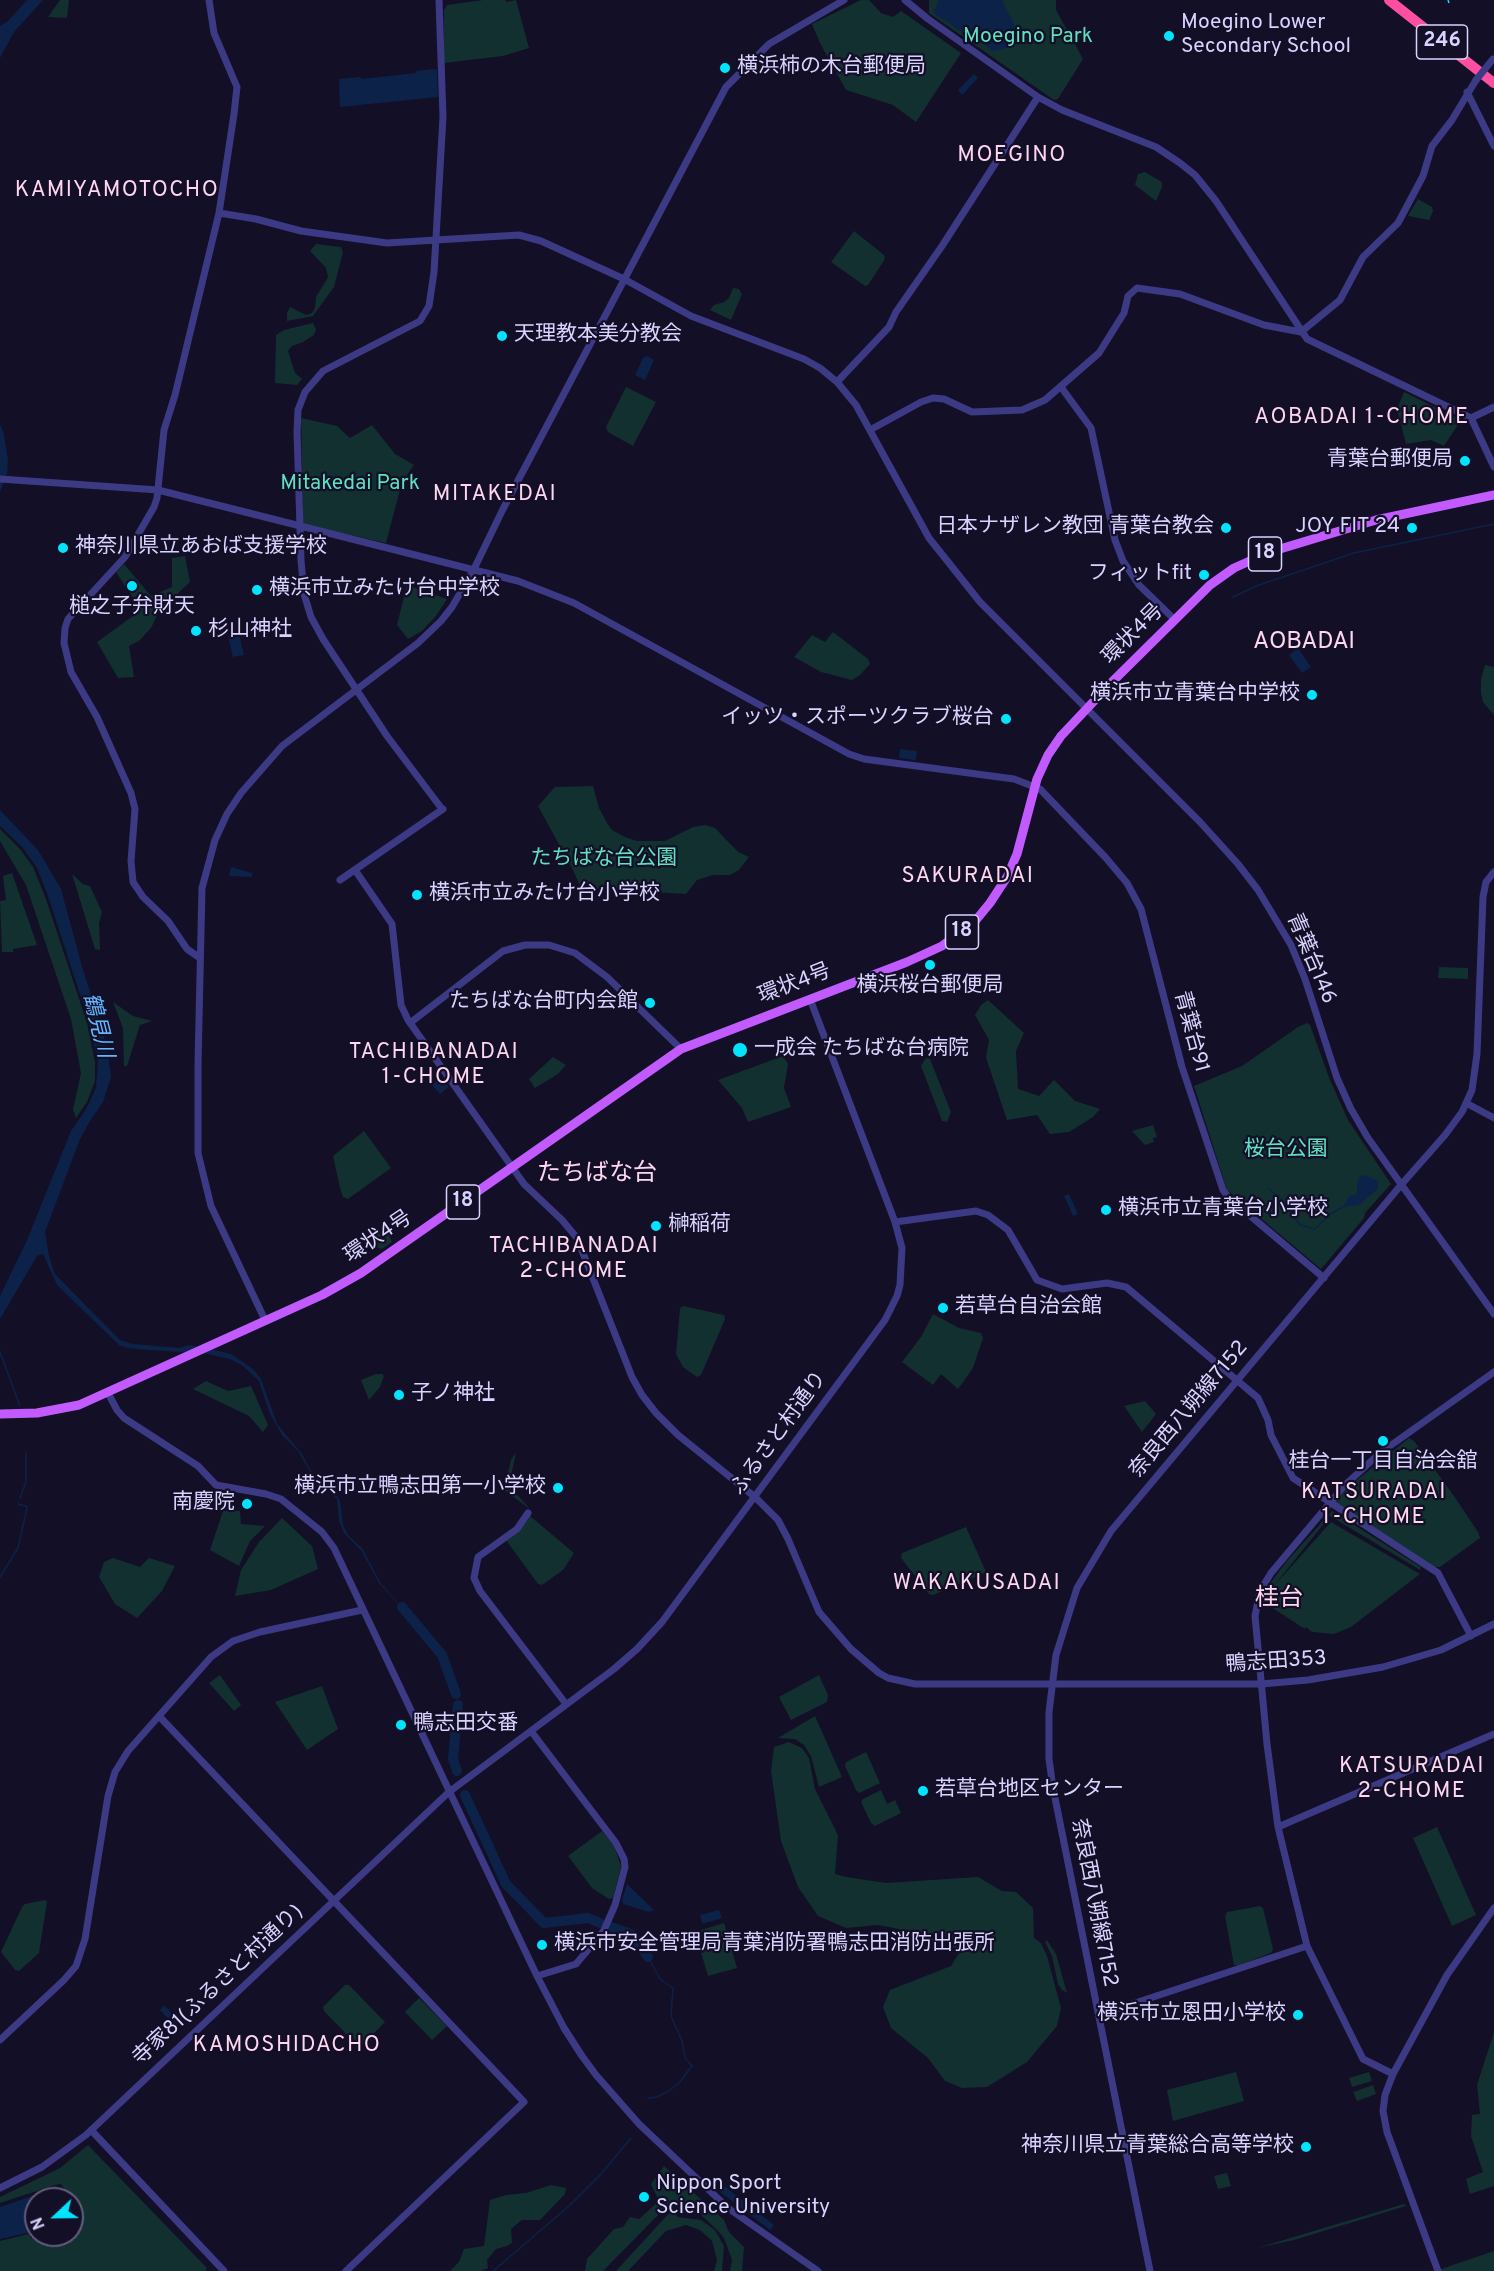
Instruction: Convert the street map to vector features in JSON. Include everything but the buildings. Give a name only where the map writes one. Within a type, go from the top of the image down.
[{"type":"highway","name":"246","points":[[1389,0],[1494,83]]},
{"type":"highway","name":"246","points":[[1400,0],[1494,75]]},
{"type":"main road","name":"環状4号","points":[[0,1414],[69,1408],[108,1393],[353,1278],[681,1049],[922,957],[942,946],[971,925],[990,903],[1012,867],[1042,768],[1054,745],[1066,729],[1218,579],[1258,556],[1376,520],[1494,495]]},
{"type":"street","points":[[200,958],[187,949],[168,921],[143,897],[133,882],[131,861],[135,809],[131,793],[97,717],[71,672],[64,643],[68,619],[125,557],[154,507],[158,490],[164,429],[175,395],[219,213],[237,87],[214,33],[209,0]]},
{"type":"street","points":[[340,879],[443,809],[387,736],[323,639],[311,616],[304,594],[297,432],[298,410],[305,392],[318,375],[335,363],[420,321],[431,298],[443,117],[438,0]]},
{"type":"street","points":[[265,1320],[211,1206],[200,1165],[197,1140],[200,958],[204,877],[226,814],[259,769],[282,746],[418,643],[452,607],[726,87],[769,44],[844,0]]},
{"type":"street","points":[[904,0],[1038,97],[1062,110],[1156,147],[1195,175],[1216,201],[1301,332],[1312,343],[1471,418],[1494,467]]},
{"type":"street","points":[[1301,332],[1340,300],[1363,257],[1398,223],[1423,176],[1432,146],[1452,120],[1467,92],[1493,58]]},
{"type":"street","points":[[1467,92],[1494,146]]},
{"type":"street","points":[[837,382],[889,327],[896,312],[942,246],[1038,97]]},
{"type":"street","name":"青葉台146","points":[[219,213],[256,219],[301,231],[387,243],[519,235],[541,241],[624,279],[691,316],[804,360],[820,368],[837,382],[856,405],[929,538],[981,604],[1220,843],[1258,890],[1291,945],[1305,979],[1337,1078],[1351,1110],[1368,1138],[1494,1314]]},
{"type":"street","points":[[870,430],[927,399],[944,399],[972,412],[1022,410],[1045,400],[1099,353],[1124,313],[1128,296],[1137,288],[1180,294],[1264,325],[1301,332]]},
{"type":"street","points":[[1060,387],[1091,428],[1115,540],[1123,561],[1139,585],[1175,620]]},
{"type":"street","points":[[1471,418],[1494,407]]},
{"type":"street","points":[[0,479],[158,490],[525,583],[574,603],[849,754],[864,759],[1014,779],[1035,786]]},
{"type":"street","name":"青葉台91","points":[[1035,786],[1045,792],[1107,858],[1127,883],[1141,909],[1184,1074],[1222,1190],[1227,1197],[1323,1278]]},
{"type":"street","name":"鴨志田353","points":[[355,870],[392,924],[401,1005],[410,1023],[530,1192],[562,1220],[577,1238],[632,1377],[656,1413],[678,1435],[755,1497],[778,1520],[819,1612],[851,1649],[879,1673],[888,1678],[915,1684],[1261,1684],[1308,1680],[1383,1667],[1441,1650],[1494,1624]]},
{"type":"street","name":"奈良西八朔線7152","points":[[1150,2271],[1053,1788],[1048,1734],[1051,1684],[1056,1655],[1077,1588],[1111,1531],[1401,1185],[1445,1136],[1462,1112],[1472,1090],[1477,1054],[1483,897],[1486,882],[1494,872]]},
{"type":"street","points":[[410,1023],[503,951],[525,945],[549,945],[575,953],[607,977],[681,1049]]},
{"type":"street","name":"ふるさと村通り","points":[[449,1792],[624,1661],[653,1633],[885,1320],[893,1304],[900,1285],[903,1258],[895,1222],[810,999]]},
{"type":"street","points":[[1466,1103],[1494,1118]]},
{"type":"street","points":[[895,1222],[976,1210],[988,1215],[1008,1230],[1037,1280],[1062,1289],[1107,1284],[1126,1287],[1258,1398],[1271,1435],[1293,1478],[1329,1504],[1438,1574],[1471,1636]]},
{"type":"street","points":[[1393,2074],[1363,2059],[1307,1946],[1278,1827],[1255,1616],[1260,1591],[1271,1573],[1353,1477],[1380,1453],[1494,1372]]},
{"type":"street","points":[[108,1393],[124,1418],[198,1466],[216,1485],[278,1498],[306,1517],[322,1532],[334,1548],[537,1976],[564,2028],[596,2075],[639,2124],[730,2210],[818,2271]]},
{"type":"street","points":[[528,1514],[517,1529],[478,1557],[474,1578],[480,1591],[566,1704]]},
{"type":"street","points":[[0,2040],[76,1966],[86,1939],[108,1796],[115,1772],[128,1751],[211,1657],[233,1641],[260,1632],[362,1610]]},
{"type":"street","points":[[159,1716],[524,2102],[346,2271]]},
{"type":"street","points":[[531,1731],[616,1843],[624,1859],[625,1867],[615,1905],[598,1938],[576,1964],[537,1976]]},
{"type":"street","points":[[1278,1827],[1494,1734]]},
{"type":"street","name":"寺家81(ふるさと村通り)","points":[[0,2188],[48,2164],[91,2130],[449,1792]]},
{"type":"street","points":[[1438,2271],[1385,2124],[1383,2111],[1385,2095],[1393,2074],[1447,1976],[1494,1908]]},
{"type":"street","points":[[1099,2015],[1307,1946]]},
{"type":"street","points":[[91,2130],[224,2271]]},
{"type":"green space","points":[[60,0],[69,0],[67,18],[48,17]]},
{"type":"green space","points":[[483,0],[505,0],[507,2],[516,0],[529,48],[503,56],[444,63],[444,10],[447,5]]},
{"type":"green space","points":[[861,0],[869,0],[881,13],[893,17],[901,11],[961,53],[916,122],[893,105],[846,90],[820,43],[812,24]]},
{"type":"green space","name":"Moegino Park","points":[[929,0],[1056,0],[1056,10],[1083,59],[1058,99],[1054,100],[929,13]]},
{"type":"green space","points":[[1145,172],[1162,182],[1156,201],[1135,185],[1138,174]]},
{"type":"green space","points":[[1418,199],[1432,207],[1433,211],[1429,220],[1408,216]]},
{"type":"green space","points":[[854,231],[884,255],[885,259],[868,285],[865,286],[831,262]]},
{"type":"green space","points":[[316,244],[341,247],[343,252],[334,287],[313,316],[287,321],[290,307],[306,315],[312,313],[316,297],[328,277],[326,268],[310,251]]},
{"type":"green space","points":[[733,288],[739,289],[742,294],[731,320],[710,310],[714,305],[729,298]]},
{"type":"green space","points":[[313,323],[316,329],[314,335],[292,346],[288,351],[295,373],[302,379],[297,385],[275,383],[276,335],[284,330]]},
{"type":"green space","points":[[626,387],[656,402],[633,446],[608,432],[606,427]]},
{"type":"green space","points":[[1404,392],[1461,420],[1444,446],[1431,440],[1406,444],[1397,409]]},
{"type":"green space","name":"Mitakedai Park","points":[[301,418],[337,426],[350,438],[372,425],[395,454],[414,465],[402,482],[386,543],[303,524]]},
{"type":"green space","points":[[185,556],[190,582],[159,611],[151,628],[139,641],[129,646],[134,677],[118,678],[97,642],[133,616],[133,598],[116,572],[124,564],[151,596],[172,587],[172,558]]},
{"type":"green space","points":[[407,585],[447,599],[422,631],[408,639],[397,625]]},
{"type":"green space","points":[[833,632],[868,659],[870,664],[852,680],[821,672],[794,657],[812,635],[825,642]]},
{"type":"green space","points":[[1485,665],[1494,667],[1494,715],[1483,702],[1481,693],[1481,679]]},
{"type":"green space","name":"たちばな台公園","points":[[593,786],[599,808],[607,823],[612,830],[625,837],[637,841],[665,841],[693,827],[705,825],[715,828],[738,852],[749,857],[739,870],[730,875],[713,875],[697,880],[686,894],[581,888],[538,806],[555,787]]},
{"type":"green space","points":[[0,829],[20,849],[33,867],[46,899],[87,1023],[95,1062],[95,1081],[87,1102],[76,1118],[73,1110],[81,1073],[71,1019],[26,885],[0,841]]},
{"type":"green space","points":[[12,873],[37,945],[13,949],[13,952],[2,952],[0,901],[6,900],[3,876]]},
{"type":"green space","points":[[72,874],[83,884],[90,886],[102,912],[99,923],[100,950],[95,949]]},
{"type":"green space","points":[[1439,967],[1468,968],[1468,979],[1438,978]]},
{"type":"green space","points":[[988,1000],[1024,1033],[1016,1051],[1018,1089],[1039,1096],[1054,1080],[1075,1101],[1100,1109],[1093,1117],[1069,1132],[1050,1134],[1037,1115],[1007,1120],[986,1058],[989,1040],[975,1015],[981,1005]]},
{"type":"green space","points":[[113,1002],[133,1016],[152,1021],[140,1025],[127,1066],[124,1066],[123,1028]]},
{"type":"green space","name":"桜台公園","points":[[1307,1023],[1310,1025],[1330,1080],[1348,1120],[1391,1184],[1321,1269],[1227,1190],[1194,1086],[1242,1066]]},
{"type":"green space","points":[[783,1056],[788,1064],[784,1088],[791,1107],[748,1122],[742,1108],[718,1080]]},
{"type":"green space","points":[[553,1057],[566,1065],[558,1074],[535,1088],[529,1079]]},
{"type":"green space","points":[[926,1058],[930,1059],[951,1112],[947,1122],[942,1121],[921,1066]]},
{"type":"green space","points":[[1153,1125],[1157,1137],[1153,1138],[1154,1142],[1145,1145],[1132,1131]]},
{"type":"green space","points":[[364,1131],[391,1168],[348,1199],[343,1197],[333,1156]]},
{"type":"green space","points":[[386,1228],[392,1242],[382,1249],[378,1248],[370,1237]]},
{"type":"green space","points":[[683,1306],[724,1315],[725,1319],[701,1375],[697,1377],[683,1367],[676,1354],[680,1308]]},
{"type":"green space","points":[[933,1314],[959,1328],[981,1333],[983,1338],[973,1368],[958,1389],[941,1374],[933,1385],[902,1362],[921,1337]]},
{"type":"green space","points":[[376,1374],[384,1376],[380,1387],[369,1400],[361,1380]]},
{"type":"green space","points":[[206,1381],[228,1391],[251,1386],[268,1425],[263,1432],[249,1416],[193,1389]]},
{"type":"green space","points":[[1145,1401],[1156,1414],[1142,1432],[1124,1406]]},
{"type":"green space","points":[[1409,1438],[1414,1441],[1454,1496],[1480,1538],[1440,1567],[1432,1567],[1335,1502],[1352,1484]]},
{"type":"green space","points":[[516,1452],[511,1476],[512,1489],[530,1509],[504,1490],[511,1460]]},
{"type":"green space","points":[[223,1511],[240,1511],[241,1524],[265,1526],[250,1541],[239,1566],[210,1550]]},
{"type":"green space","points":[[1332,1511],[1421,1567],[1420,1570],[1330,1516],[1273,1587],[1331,1522],[1420,1574],[1351,1627],[1334,1634],[1312,1632],[1306,1627],[1305,1629],[1263,1602],[1269,1585],[1286,1562]]},
{"type":"green space","points":[[530,1516],[574,1553],[563,1570],[542,1585],[538,1584],[506,1540],[523,1526]]},
{"type":"green space","points":[[282,1518],[312,1546],[318,1569],[271,1590],[235,1596],[241,1570],[259,1542]]},
{"type":"green space","points":[[966,1527],[986,1572],[933,1595],[929,1594],[901,1558],[902,1553]]},
{"type":"green space","points":[[113,1558],[140,1567],[149,1558],[175,1566],[162,1591],[137,1618],[115,1604],[99,1577],[104,1562]]},
{"type":"green space","points":[[220,1675],[241,1705],[234,1711],[209,1683]]},
{"type":"green space","points":[[819,1675],[828,1695],[827,1702],[791,1720],[779,1697]]},
{"type":"green space","points":[[322,1686],[338,1729],[307,1750],[275,1702]]},
{"type":"green space","points":[[815,1716],[842,1777],[819,1787],[811,1756],[804,1745],[795,1739],[778,1738]]},
{"type":"green space","points":[[789,1742],[802,1748],[809,1758],[815,1789],[838,1835],[835,1874],[886,1883],[978,1877],[1002,1891],[1016,1892],[1033,1908],[1034,1938],[1041,1943],[1047,1956],[1061,2008],[1057,2026],[1027,2062],[987,2087],[962,2088],[945,2081],[928,2058],[891,2028],[883,2007],[890,1990],[951,1966],[959,1953],[945,1940],[923,1944],[899,1929],[878,1925],[846,1928],[818,1916],[798,1887],[781,1841],[771,1771],[774,1747]]},
{"type":"green space","points":[[866,1752],[880,1783],[859,1793],[845,1766],[846,1762]]},
{"type":"green space","points":[[881,1790],[887,1804],[895,1800],[901,1813],[875,1826],[871,1823],[861,1802]]},
{"type":"green space","points":[[1437,1827],[1476,1915],[1452,1926],[1413,1838]]},
{"type":"green space","points":[[602,1831],[614,1846],[621,1866],[613,1898],[609,1899],[592,1888],[568,1856]]},
{"type":"green space","points":[[45,1900],[47,1902],[39,1953],[19,1971],[15,1970],[1,1952],[22,1907],[25,1904]]},
{"type":"green space","points":[[1260,1906],[1263,1908],[1273,1949],[1271,1953],[1234,1965],[1225,1916],[1227,1912]]},
{"type":"green space","points":[[724,1923],[737,1968],[708,1976],[695,1932]]},
{"type":"green space","points":[[1047,1940],[1056,1954],[1067,1993],[1058,1984],[1052,1956],[1045,1942]]},
{"type":"green space","points":[[345,1985],[349,1985],[385,2022],[361,2046],[358,2046],[324,2011],[323,2007]]},
{"type":"green space","points":[[419,1998],[447,2026],[432,2040],[405,2012]]},
{"type":"green space","points":[[1494,2032],[1494,2186],[1470,2194],[1466,2179],[1483,2172],[1471,2136],[1472,2115],[1480,2114],[1477,2085]]},
{"type":"green space","points":[[1236,2072],[1244,2101],[1173,2121],[1167,2090]]},
{"type":"green space","points":[[1369,2072],[1372,2081],[1352,2087],[1349,2078]]},
{"type":"green space","points":[[1373,2085],[1376,2094],[1357,2101],[1353,2092]]},
{"type":"green space","points":[[88,2145],[206,2267],[206,2271],[0,2271],[0,2241],[24,2235],[24,2247],[84,2247],[84,2187],[63,2187],[61,2184],[49,2187],[24,2187],[24,2195],[0,2203],[0,2197],[60,2168]]},
{"type":"green space","points":[[664,2166],[724,2220],[729,2232],[744,2247],[742,2271],[730,2271],[732,2260],[724,2238],[716,2229],[700,2214],[686,2207],[677,2206],[665,2208],[603,2271],[585,2271],[587,2259],[614,2229],[623,2227],[630,2217],[639,2219],[659,2201],[651,2184]]},
{"type":"green space","points":[[1227,2173],[1231,2186],[1218,2189],[1214,2176]]},
{"type":"green space","points":[[551,2185],[566,2188],[565,2194],[540,2220],[522,2220],[511,2229],[512,2243],[496,2249],[487,2260],[488,2268],[481,2271],[450,2271],[459,2262],[464,2249],[484,2246],[490,2200]]},
{"type":"green space","points":[[1404,2204],[1406,2206],[1294,2240],[1257,2248]]},
{"type":"green space","points":[[672,2210],[678,2217],[701,2220],[715,2230],[724,2246],[722,2271],[714,2271],[717,2260],[712,2241],[700,2230],[686,2225],[666,2231],[628,2271],[616,2271]]},
{"type":"green space","points":[[1494,2251],[1494,2271],[1441,2271],[1441,2269]]},
{"type":"water","points":[[27,0],[43,0],[14,32],[0,58],[0,26],[8,21]]},
{"type":"water","points":[[938,0],[1002,0],[1014,24],[1015,36],[1006,48],[993,51],[934,13],[933,9],[936,8]]},
{"type":"water","points":[[437,70],[438,97],[340,107],[339,79],[360,77],[362,79]]},
{"type":"water","points":[[974,74],[978,78],[962,95],[958,90]]},
{"type":"water","points":[[647,356],[654,360],[645,380],[635,375],[643,358]]},
{"type":"water","points":[[0,424],[8,461],[7,474],[0,492]]},
{"type":"water","points":[[239,634],[244,655],[233,657],[228,636]]},
{"type":"water","points":[[1298,648],[1311,667],[1302,673],[1289,655]]},
{"type":"water","points":[[900,749],[917,751],[916,760],[899,758]]},
{"type":"water","name":"鶴見川","points":[[0,810],[38,850],[61,889],[83,970],[100,1021],[111,1077],[103,1102],[80,1139],[45,1232],[55,1274],[120,1340],[133,1344],[180,1348],[188,1345],[211,1349],[231,1354],[253,1369],[261,1379],[277,1424],[302,1454],[313,1475],[337,1496],[340,1501],[343,1525],[348,1535],[362,1548],[380,1582],[410,1617],[379,1583],[361,1550],[344,1533],[339,1521],[337,1499],[313,1477],[298,1451],[282,1435],[270,1414],[259,1381],[243,1366],[230,1359],[194,1351],[149,1350],[119,1345],[57,1285],[43,1254],[37,1256],[0,1319],[0,1296],[27,1240],[71,1131],[86,1109],[96,1088],[98,1062],[88,1019],[47,893],[37,868],[22,847],[0,826]]},
{"type":"water","points":[[231,867],[252,873],[252,877],[229,876]]},
{"type":"water","points":[[441,1078],[449,1087],[440,1094],[432,1085]]},
{"type":"water","points":[[1365,1175],[1378,1181],[1378,1189],[1359,1205],[1343,1207],[1349,1196],[1357,1194],[1357,1182]]},
{"type":"water","points":[[1069,1194],[1078,1214],[1073,1216],[1064,1196]]},
{"type":"water","points":[[627,1884],[654,1910],[649,1912],[623,1904]]},
{"type":"water","points":[[719,1910],[722,1918],[702,1924],[700,1915]]},
{"type":"water","points":[[164,2005],[179,2021],[175,2026],[160,2010]]},
{"type":"water","points":[[724,2186],[774,2225],[770,2230],[720,2192]]},
{"type":"water","points":[[24,2199],[24,2234],[0,2239],[0,2207]]},
{"type":"waterway","points":[[1233,597],[1256,586],[1354,553],[1494,524]]},
{"type":"waterway","points":[[1268,1188],[1284,1202]]},
{"type":"waterway","points":[[1285,1204],[1300,1225],[1315,1229],[1329,1215],[1343,1207]]},
{"type":"waterway","points":[[0,1352],[20,1406]]},
{"type":"waterway","points":[[20,1498],[26,1482],[26,1452]]},
{"type":"waterway","points":[[0,1577],[18,1548],[27,1508],[18,1504]]},
{"type":"waterway","points":[[402,1607],[442,1655],[456,1694]]},
{"type":"waterway","points":[[457,1771],[453,1759],[458,1705]]},
{"type":"waterway","points":[[465,1795],[506,1884],[544,1923],[588,1918],[600,1923]]},
{"type":"waterway","points":[[611,1927],[631,1934],[648,1957]]},
{"type":"waterway","points":[[648,1957],[660,1979],[673,1988],[671,2016],[682,2041],[685,2058],[692,2066],[679,2083],[667,2092],[648,2098]]},
{"type":"waterway","points":[[493,2271],[569,2206],[601,2174],[631,2138]]},
{"type":"place","name":"Moegino Lower Secondary School","points":[[1169,36]]},
{"type":"place","name":"横浜柿の木台郵便局","points":[[725,68]]},
{"type":"place","name":"天理教本美分教会","points":[[502,336]]},
{"type":"place","name":"青葉台郵便局","points":[[1465,461]]},
{"type":"place","name":"日本ナザレン教団 青葉台教会","points":[[1226,528]]},
{"type":"place","name":"JOY FIT 24","points":[[1412,528]]},
{"type":"place","name":"神奈川県立あおば支援学校","points":[[63,548]]},
{"type":"place","name":"フィットfit","points":[[1204,575]]},
{"type":"place","name":"槌之子弁財天","points":[[132,586]]},
{"type":"place","name":"横浜市立みたけ台中学校","points":[[257,590]]},
{"type":"place","name":"杉山神社","points":[[196,631]]},
{"type":"place","name":"横浜市立青葉台中学校","points":[[1312,695]]},
{"type":"place","name":"イッツ・スポーツクラブ桜台","points":[[1006,719]]},
{"type":"place","name":"横浜市立みたけ台小学校","points":[[417,895]]},
{"type":"place","name":"横浜桜台郵便局","points":[[930,965]]},
{"type":"place","name":"たちばな台町内会館","points":[[650,1003]]},
{"type":"place","name":"一成会 たちばな台病院","points":[[740,1050]]},
{"type":"place","name":"横浜市立青葉台小学校","points":[[1106,1210]]},
{"type":"place","name":"榊稲荷","points":[[656,1226]]},
{"type":"place","name":"若草台自治会館","points":[[943,1308]]},
{"type":"place","name":"子ノ神社","points":[[399,1395]]},
{"type":"place","name":"桂台一丁目自治会舘","points":[[1383,1441]]},
{"type":"place","name":"横浜市立鴨志田第一小学校","points":[[558,1488]]},
{"type":"place","name":"南慶院","points":[[247,1504]]},
{"type":"place","name":"鴨志田交番","points":[[401,1725]]},
{"type":"place","name":"若草台地区センター","points":[[923,1791]]},
{"type":"place","name":"横浜市安全管理局青葉消防署鴨志田消防出張所","points":[[542,1945]]},
{"type":"place","name":"横浜市立恩田小学校","points":[[1298,2015]]},
{"type":"place","name":"神奈川県立青葉総合高等学校","points":[[1306,2147]]},
{"type":"place","name":"Nippon Sport Science University","points":[[644,2197]]},
{"type":"district","name":"MOEGINO","points":[[1012,157]]},
{"type":"district","name":"KAMIYAMOTOCHO","points":[[117,192]]},
{"type":"district","name":"AOBADAI 1-CHOME","points":[[1362,419]]},
{"type":"district","name":"MITAKEDAI","points":[[495,496]]},
{"type":"district","name":"AOBADAI","points":[[1304,643]]},
{"type":"district","name":"SAKURADAI","points":[[968,878]]},
{"type":"district","name":"TACHIBANADAI 1-CHOME","points":[[434,1066]]},
{"type":"district","name":"たちばな台","points":[[597,1175]]},
{"type":"district","name":"TACHIBANADAI 2-CHOME","points":[[574,1260]]},
{"type":"district","name":"KATSURADAI 1-CHOME","points":[[1374,1506]]},
{"type":"district","name":"WAKAKUSADAI","points":[[977,1585]]},
{"type":"district","name":"桂台","points":[[1279,1600]]},
{"type":"district","name":"KATSURADAI 2-CHOME","points":[[1412,1781]]},
{"type":"district","name":"KAMOSHIDACHO","points":[[287,2047]]}]
